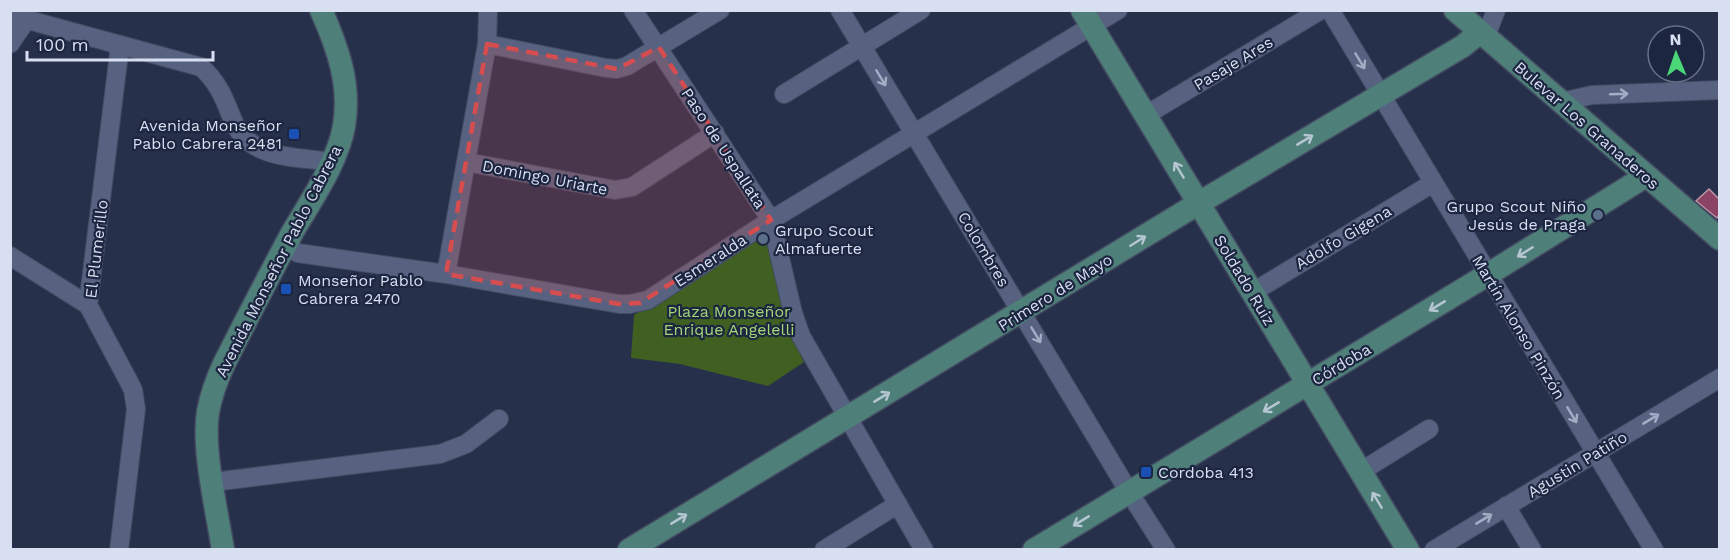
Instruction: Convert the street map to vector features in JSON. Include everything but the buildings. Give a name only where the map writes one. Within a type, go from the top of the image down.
[{"type":"main road","name":"Avenida Monseñor Pablo Cabrera","points":[[223,549],[207,425],[217,379],[342,137],[346,95],[341,61],[321,10]]},
{"type":"main road","name":"Bulevar Los Granaderos","points":[[1455,10],[1718,240]]},
{"type":"main road","name":"Soldado Ruiz","points":[[1087,18],[1408,549]]},
{"type":"main road","name":"Primero de Mayo","points":[[629,549],[1199,203],[1483,34]]},
{"type":"main road","name":"Córdoba","points":[[1034,549],[1307,385],[1646,176]]},
{"type":"street","points":[[446,274],[487,44],[488,10]]},
{"type":"street","name":"Paso de Uspallata","points":[[633,10],[771,220],[796,325],[924,549]]},
{"type":"street","points":[[487,44],[617,69],[627,66],[720,10]]},
{"type":"street","name":"Colombres","points":[[840,10],[1129,492],[1166,549]]},
{"type":"street","points":[[784,94],[921,10]]},
{"type":"street","name":"Esmeralda","points":[[285,246],[298,253],[446,274],[619,304],[640,303],[771,220],[915,134],[1087,18],[1118,10]]},
{"type":"street","name":"Pasaje Ares","points":[[1146,115],[1321,10]]},
{"type":"street","name":"Martín Alonso Pinzón","points":[[1330,10],[1487,275],[1654,549]]},
{"type":"street","points":[[1483,34],[1496,10]]},
{"type":"street","points":[[10,44],[19,17],[201,67],[214,78],[221,90],[239,133],[255,147],[267,152],[331,162]]},
{"type":"street","name":"El Plumerillo","points":[[119,549],[135,410],[134,398],[128,380],[88,305],[120,45]]},
{"type":"street","points":[[1561,102],[1592,95],[1719,90]]},
{"type":"street","name":"Domingo Uriarte","points":[[466,162],[623,190],[632,187],[715,133]]},
{"type":"street","name":"Adolfo Gigena","points":[[1253,292],[1433,183]]},
{"type":"street","points":[[10,256],[88,305]]},
{"type":"street","name":"Agustin Patiño","points":[[1434,549],[1719,378]]},
{"type":"street","points":[[213,482],[440,454],[466,444],[499,419]]},
{"type":"street","points":[[1360,472],[1429,429]]},
{"type":"street","points":[[824,549],[898,504]]},
{"type":"street","points":[[1506,506],[1532,549]]},
{"type":"highlighted area","points":[[487,44],[617,69],[659,47],[771,220],[640,303],[619,304],[446,274]]},
{"type":"green space","name":"Plaza Monseñor Enrique Angelelli","points":[[767,230],[787,327],[804,362],[768,386],[680,364],[631,358],[634,315]]},
{"type":"place","name":"Avenida Monseñor Pablo Cabrera 2481","points":[[294,134]]},
{"type":"place","name":"Grupo Scout Niño Jesús de Praga","points":[[1598,215]]},
{"type":"place","name":"Grupo Scout Almafuerte","points":[[763,239]]},
{"type":"place","name":"Monseñor Pablo Cabrera 2470","points":[[286,289]]},
{"type":"place","name":"Cordoba 413","points":[[1146,472]]}]
